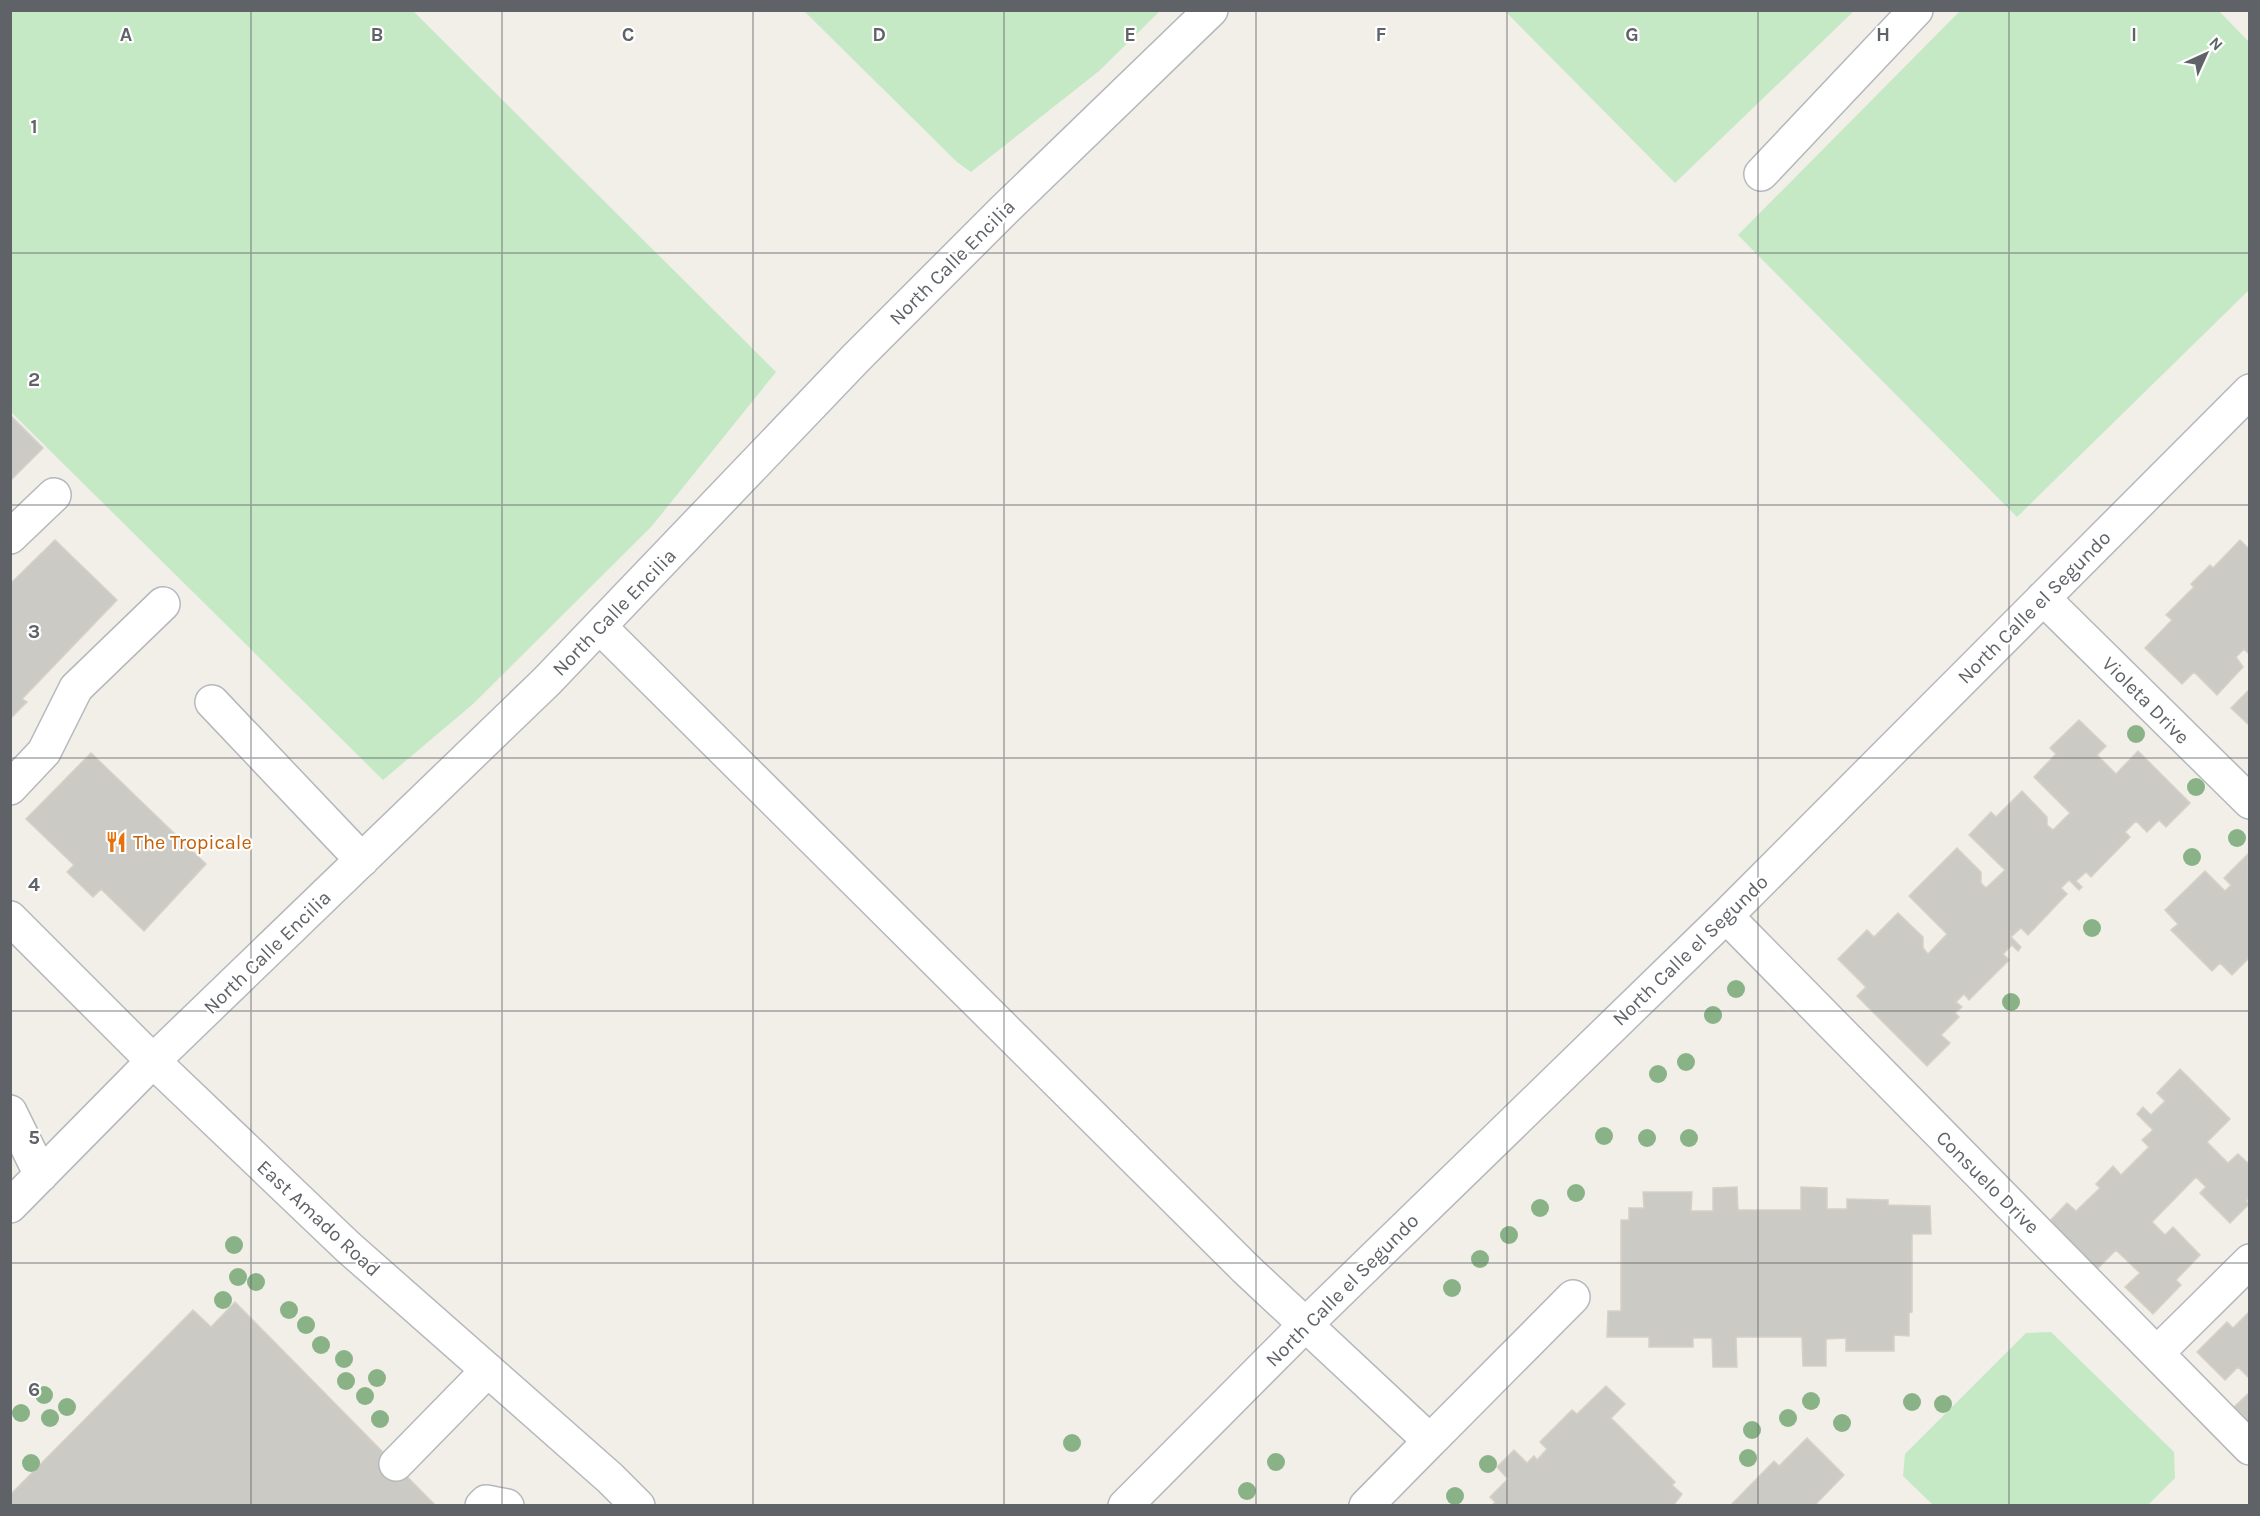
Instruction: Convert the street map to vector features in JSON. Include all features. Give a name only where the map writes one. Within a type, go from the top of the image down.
[{"type":"street","name":"North Calle Encilia","points":[[10,1206],[153,1061],[547,681],[872,342],[1005,209],[1211,10]]},
{"type":"street","points":[[1761,174],[1916,10]]},
{"type":"street","name":"North Calle el Segundo","points":[[1125,1506],[1305,1325],[1726,916],[2250,391]]},
{"type":"street","points":[[10,537],[54,495]]},
{"type":"street","name":"Violeta Drive","points":[[2043,598],[2250,802]]},
{"type":"street","points":[[10,788],[44,752],[76,688],[163,604]]},
{"type":"street","points":[[600,627],[1305,1325],[1430,1441]]},
{"type":"street","points":[[212,702],[362,860]]},
{"type":"street","name":"Consuelo Drive","points":[[1726,916],[2250,1448]]},
{"type":"street","name":"East Amado Road","points":[[10,918],[153,1061],[348,1247],[610,1478],[638,1506]]},
{"type":"street","points":[[10,1112],[41,1175]]},
{"type":"street","points":[[2157,1353],[2250,1261]]},
{"type":"street","points":[[1366,1506],[1573,1297]]},
{"type":"street","points":[[396,1464],[488,1370]]},
{"type":"street","points":[[482,1506],[486,1502],[507,1506]]},
{"type":"green space","points":[[10,11],[413,11],[776,372],[651,527],[473,704],[383,780],[11,412]]},
{"type":"green space","points":[[804,11],[1160,11],[1099,71],[971,172],[957,162]]},
{"type":"green space","points":[[1505,11],[1854,11],[1675,183]]},
{"type":"green space","points":[[1960,11],[2219,11],[2249,42],[2249,290],[2017,517],[1738,235]]},
{"type":"green space","points":[[2051,1332],[2174,1452],[2175,1478],[2148,1505],[1933,1505],[1903,1476],[1905,1454],[2026,1333]]},
{"type":"building","points":[[10,415],[43,448],[10,481]]},
{"type":"building","points":[[55,540],[117,600],[22,699],[27,702],[10,719],[10,584]]},
{"type":"building","points":[[2240,540],[2250,550],[2250,655],[2244,649],[2236,657],[2243,667],[2217,695],[2194,672],[2182,684],[2145,648],[2172,620],[2166,615],[2194,587],[2191,584],[2210,565],[2213,568]]},
{"type":"building","points":[[2250,689],[2250,726],[2231,708]]},
{"type":"building","points":[[2079,720],[2106,746],[2097,755],[2116,774],[2138,751],[2190,803],[2166,827],[2159,820],[2147,832],[2136,821],[2125,832],[2130,837],[2091,877],[2086,872],[2076,881],[2082,887],[2079,890],[2069,880],[2061,888],[2067,894],[2028,935],[2021,928],[2011,937],[2021,947],[2018,951],[2012,945],[2003,954],[2009,960],[1969,1000],[1964,994],[1956,1002],[1962,1007],[1955,1013],[1959,1017],[1941,1035],[1950,1043],[1927,1066],[1857,996],[1866,987],[1838,959],[1867,930],[1874,937],[1898,913],[1923,937],[1923,948],[1928,954],[1947,934],[1909,896],[1957,848],[1981,872],[1981,883],[1986,888],[2005,870],[1969,835],[1991,812],[1996,817],[2022,791],[2047,817],[2047,825],[2053,830],[2070,813],[2034,777],[2056,754],[2050,748]]},
{"type":"building","name":"The Tropicale","points":[[91,753],[206,864],[144,931],[101,889],[93,897],[67,872],[74,865],[26,819]]},
{"type":"building","points":[[2248,854],[2250,957],[2232,975],[2220,963],[2212,971],[2171,930],[2178,924],[2165,910],[2205,871],[2225,891],[2231,885],[2224,878]]},
{"type":"building","points":[[2180,1069],[2230,1119],[2207,1142],[2228,1163],[2238,1154],[2250,1165],[2250,1197],[2246,1201],[2249,1204],[2230,1223],[2200,1193],[2206,1187],[2196,1177],[2152,1222],[2165,1235],[2173,1227],[2200,1255],[2176,1280],[2181,1285],[2153,1314],[2125,1287],[2140,1273],[2116,1250],[2094,1272],[2046,1225],[2067,1203],[2076,1211],[2100,1188],[2096,1184],[2113,1166],[2121,1175],[2149,1147],[2142,1140],[2153,1130],[2137,1114],[2143,1107],[2151,1115],[2165,1101],[2157,1093]]},
{"type":"building","points":[[1737,1187],[1738,1210],[1801,1210],[1801,1187],[1827,1188],[1827,1209],[1847,1209],[1847,1199],[1888,1200],[1888,1205],[1930,1206],[1931,1234],[1912,1234],[1912,1312],[1909,1313],[1909,1336],[1894,1335],[1894,1351],[1846,1351],[1846,1338],[1826,1339],[1826,1366],[1803,1366],[1802,1337],[1736,1337],[1737,1367],[1713,1367],[1712,1338],[1693,1338],[1693,1347],[1649,1347],[1649,1337],[1607,1337],[1608,1311],[1621,1311],[1621,1220],[1629,1220],[1629,1208],[1644,1208],[1643,1192],[1692,1192],[1691,1211],[1713,1211],[1713,1188]]},
{"type":"building","points":[[235,1302],[436,1506],[10,1506],[10,1495],[193,1310],[211,1327]]},
{"type":"building","points":[[2250,1311],[2250,1379],[2238,1367],[2225,1380],[2197,1352],[2227,1322],[2233,1328]]},
{"type":"building","points":[[1606,1386],[1625,1404],[1611,1418],[1675,1482],[1672,1485],[1682,1494],[1673,1506],[1492,1506],[1495,1502],[1490,1497],[1508,1479],[1497,1467],[1514,1450],[1527,1463],[1534,1456],[1537,1460],[1547,1449],[1540,1442],[1572,1410],[1577,1414]]},
{"type":"building","points":[[2250,1392],[2250,1424],[2233,1408]]},
{"type":"building","points":[[1807,1438],[1844,1475],[1816,1504],[1818,1506],[1730,1506],[1774,1461],[1779,1466]]},
{"type":"place","name":"The Tropicale","points":[[116,842]]}]
